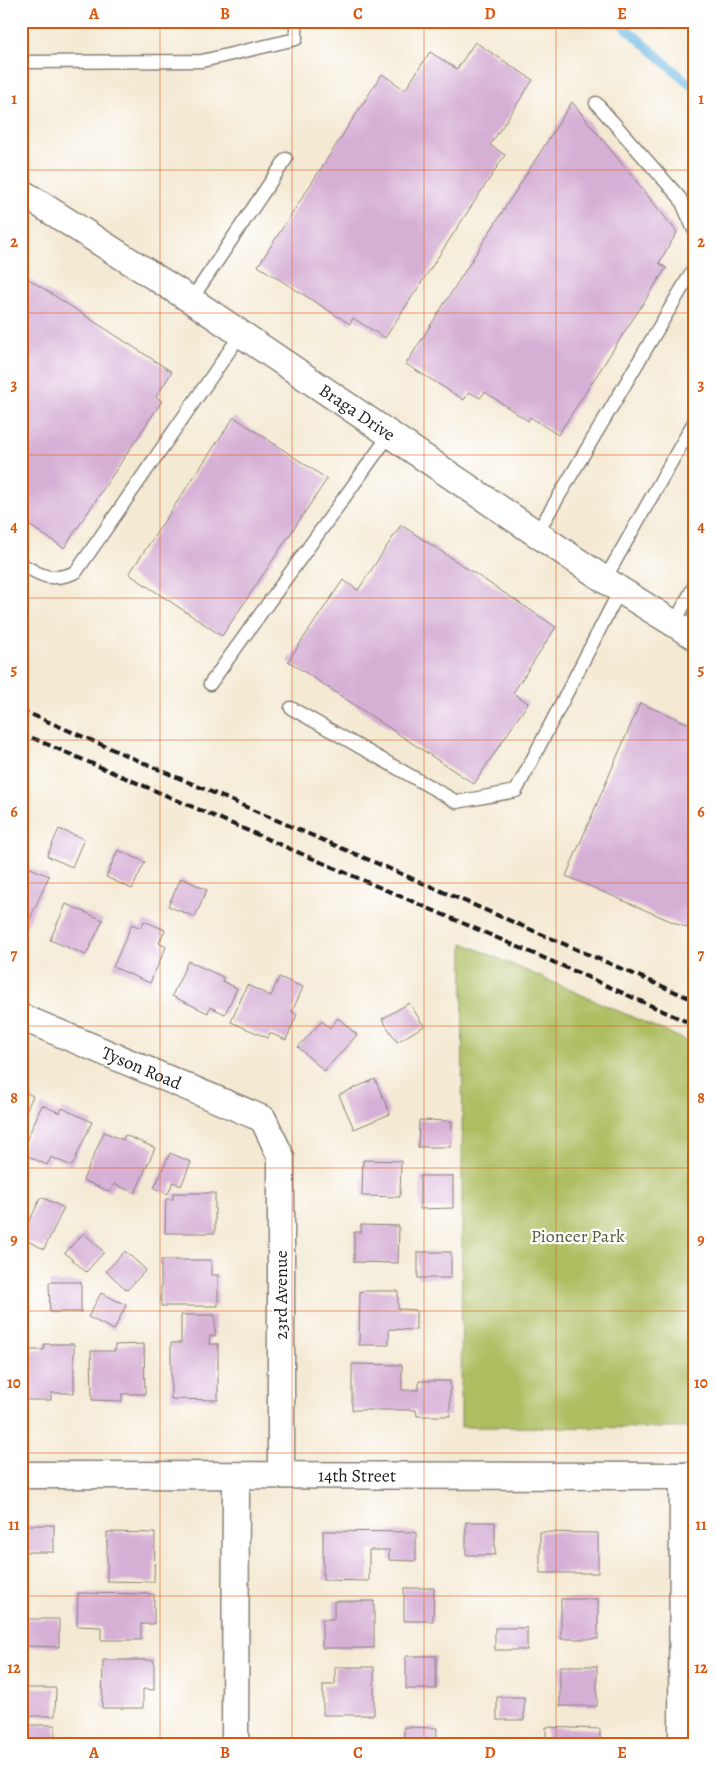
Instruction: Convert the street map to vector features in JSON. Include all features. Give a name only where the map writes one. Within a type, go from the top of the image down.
[{"type":"street","name":"Braga Drive","points":[[21,192],[191,300],[684,630]]},
{"type":"street","name":"Tyson Road","points":[[21,1017],[262,1119]]},
{"type":"street","name":"23rd Avenue","points":[[262,1119],[281,1157],[281,1475]]},
{"type":"street","name":"14th Street","points":[[21,1475],[688,1476]]},
{"type":"street","points":[[235,1745],[236,1476]]},
{"type":"street","points":[[682,1745],[688,1476]]},
{"type":"lane","points":[[21,62],[202,61],[296,39],[296,21]]},
{"type":"lane","points":[[596,103],[680,198],[694,230]]},
{"type":"lane","points":[[191,300],[286,159]]},
{"type":"lane","points":[[537,533],[694,268]]},
{"type":"lane","points":[[21,564],[40,575],[59,579],[76,572],[241,334]]},
{"type":"lane","points":[[292,708],[457,802],[516,791],[613,584],[694,422]]},
{"type":"lane","points":[[210,684],[390,434]]},
{"type":"lane","points":[[684,630],[694,586]]},
{"type":"green space","name":"Pioneer Park","points":[[463,943],[694,1044],[694,1428],[461,1427]]},
{"type":"building","points":[[475,42],[533,80],[490,145],[505,155],[385,338],[353,318],[350,324],[258,266],[382,74],[405,90],[430,52],[457,69]]},
{"type":"building","points":[[572,102],[677,232],[659,263],[666,268],[558,435],[530,417],[528,421],[485,392],[480,398],[469,392],[464,400],[406,364]]},
{"type":"building","points":[[21,274],[172,372],[156,397],[162,401],[64,548],[21,520]]},
{"type":"building","points":[[234,417],[327,479],[222,636],[129,574]]},
{"type":"building","points":[[401,525],[556,627],[513,693],[528,703],[474,784],[288,661],[343,580],[358,590]]},
{"type":"building","points":[[640,703],[694,726],[694,931],[566,876]]},
{"type":"building","points":[[59,829],[84,839],[72,867],[47,856]]},
{"type":"building","points":[[118,850],[145,862],[132,889],[106,877]]},
{"type":"building","points":[[21,864],[49,876],[25,930],[21,928]]},
{"type":"building","points":[[181,878],[207,890],[195,917],[168,906]]},
{"type":"building","points":[[66,904],[103,920],[86,955],[50,940]]},
{"type":"building","points":[[144,921],[165,930],[159,943],[166,947],[150,983],[113,967],[132,924],[141,928]]},
{"type":"building","points":[[188,961],[223,977],[222,981],[237,988],[225,1014],[210,1007],[208,1013],[172,996]]},
{"type":"building","points":[[279,977],[303,987],[292,1012],[297,1015],[286,1040],[270,1033],[268,1038],[231,1022],[247,985],[271,996]]},
{"type":"building","points":[[409,1003],[424,1026],[397,1042],[382,1019]]},
{"type":"building","points":[[338,1018],[357,1035],[324,1071],[298,1047],[322,1021],[330,1028]]},
{"type":"building","points":[[375,1079],[390,1114],[354,1129],[339,1095]]},
{"type":"building","points":[[21,1090],[33,1096],[21,1122]]},
{"type":"building","points":[[42,1105],[60,1113],[62,1108],[92,1122],[72,1166],[51,1157],[47,1165],[21,1153]]},
{"type":"building","points":[[419,1120],[452,1121],[451,1147],[418,1147]]},
{"type":"building","points":[[104,1132],[123,1140],[125,1135],[155,1148],[135,1193],[114,1184],[110,1192],[83,1180]]},
{"type":"building","points":[[170,1153],[191,1162],[181,1186],[173,1182],[168,1194],[154,1188]]},
{"type":"building","points":[[363,1160],[401,1161],[400,1197],[362,1196]]},
{"type":"building","points":[[420,1176],[453,1176],[453,1208],[420,1209]]},
{"type":"building","points":[[173,1193],[215,1193],[215,1233],[165,1233],[166,1199],[173,1199]]},
{"type":"building","points":[[41,1197],[64,1208],[44,1249],[21,1238]]},
{"type":"building","points":[[361,1225],[399,1226],[398,1263],[354,1262],[354,1232],[361,1232]]},
{"type":"building","points":[[84,1233],[104,1252],[86,1272],[65,1253]]},
{"type":"building","points":[[125,1251],[146,1270],[127,1290],[106,1271]]},
{"type":"building","points":[[418,1252],[451,1252],[451,1278],[418,1278]]},
{"type":"building","points":[[161,1260],[211,1260],[211,1275],[218,1275],[218,1306],[161,1306]]},
{"type":"building","points":[[49,1282],[81,1282],[81,1312],[50,1312]]},
{"type":"building","points":[[360,1291],[398,1291],[398,1309],[416,1310],[416,1330],[389,1329],[389,1345],[359,1345]]},
{"type":"building","points":[[101,1293],[126,1305],[114,1330],[88,1317]]},
{"type":"building","points":[[181,1315],[215,1315],[215,1336],[210,1336],[209,1344],[218,1344],[218,1400],[171,1399],[171,1343],[181,1343]]},
{"type":"building","points":[[44,1344],[74,1344],[74,1393],[51,1393],[51,1400],[21,1400],[21,1350],[44,1350]]},
{"type":"building","points":[[144,1344],[145,1394],[122,1394],[122,1401],[92,1400],[91,1351],[115,1351],[115,1345]]},
{"type":"building","points":[[352,1364],[402,1365],[402,1390],[419,1390],[419,1381],[450,1381],[450,1416],[417,1416],[416,1410],[352,1410]]},
{"type":"building","points":[[466,1522],[495,1522],[495,1555],[466,1555]]},
{"type":"building","points":[[22,1525],[54,1525],[54,1552],[22,1552]]},
{"type":"building","points":[[323,1531],[416,1532],[416,1561],[389,1560],[389,1550],[369,1550],[369,1581],[323,1580]]},
{"type":"building","points":[[107,1532],[155,1533],[154,1582],[107,1581]]},
{"type":"building","points":[[540,1532],[598,1533],[598,1573],[540,1573]]},
{"type":"building","points":[[404,1588],[434,1588],[433,1621],[404,1621]]},
{"type":"building","points":[[78,1593],[154,1594],[154,1624],[141,1624],[141,1640],[101,1640],[101,1627],[77,1626]]},
{"type":"building","points":[[561,1599],[598,1599],[598,1639],[561,1639]]},
{"type":"building","points":[[334,1601],[374,1601],[374,1648],[322,1648],[322,1619],[334,1619]]},
{"type":"building","points":[[26,1619],[59,1619],[59,1647],[26,1646]]},
{"type":"building","points":[[495,1628],[527,1628],[527,1650],[495,1650]]},
{"type":"building","points":[[406,1656],[436,1656],[436,1689],[406,1689]]},
{"type":"building","points":[[103,1660],[154,1660],[154,1690],[143,1689],[143,1708],[102,1708]]},
{"type":"building","points":[[560,1666],[597,1666],[597,1706],[560,1706]]},
{"type":"building","points":[[335,1667],[374,1667],[374,1715],[323,1715],[323,1685],[335,1685]]},
{"type":"building","points":[[23,1688],[56,1688],[55,1716],[23,1716]]},
{"type":"building","points":[[497,1697],[524,1697],[524,1720],[497,1720]]},
{"type":"building","points":[[22,1725],[55,1725],[55,1745],[22,1745]]},
{"type":"building","points":[[404,1727],[437,1728],[436,1745],[404,1745]]},
{"type":"building","points":[[546,1727],[600,1729],[600,1745],[546,1745]]},
{"type":"building","points":[[324,1740],[380,1740],[380,1745],[324,1745]]},
{"type":"waterway","points":[[618,21],[694,88]]},
{"type":"railway","points":[[21,710],[694,1000]]},
{"type":"railway","points":[[21,733],[574,971],[694,1025]]}]
